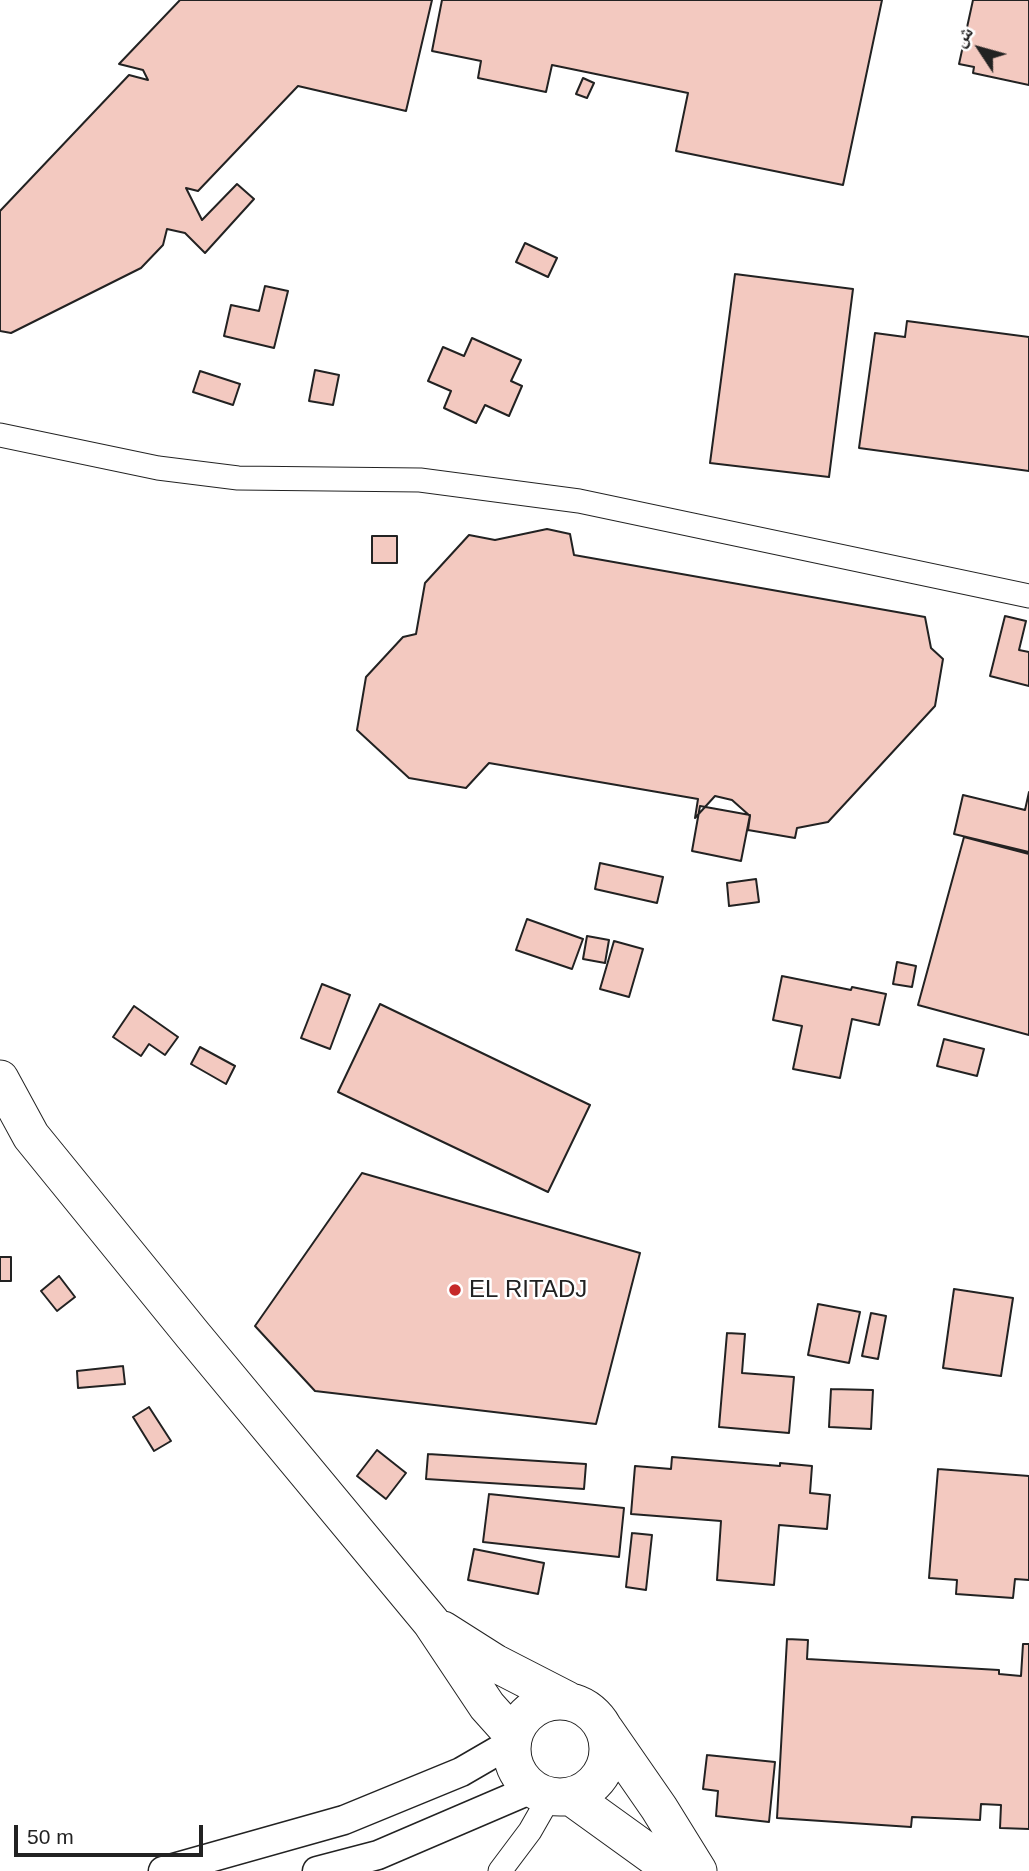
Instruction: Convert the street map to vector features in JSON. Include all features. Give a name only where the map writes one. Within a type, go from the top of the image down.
[{"type":"main road","points":[[0,1079],[31,1136],[431,1622],[512,1739]]},
{"type":"main road","points":[[431,1622],[495,1663],[583,1706],[596,1716],[698,1871]]},
{"type":"main road","points":[[567,1700],[550,1701],[534,1707],[521,1719],[512,1739],[513,1761],[519,1776],[674,1871]]},
{"type":"main road","points":[[551,1794],[585,1790],[598,1778],[606,1764],[608,1747],[605,1730]]},
{"type":"street","points":[[0,435],[158,468],[238,478],[420,480],[579,501],[1029,596]]},
{"type":"street","points":[[163,1871],[344,1820],[461,1772],[512,1739]]},
{"type":"street","points":[[317,1871],[388,1863],[551,1794]]},
{"type":"street","points":[[500,1871],[530,1831],[551,1794]]},
{"type":"building","points":[[180,0],[432,0],[406,111],[298,86],[198,191],[186,188],[202,220],[237,184],[254,199],[205,253],[185,233],[167,229],[163,245],[141,268],[11,333],[0,331],[0,211],[129,75],[148,80],[143,70],[119,64]]},
{"type":"building","points":[[442,0],[882,0],[843,185],[676,151],[688,93],[552,65],[546,92],[478,78],[481,61],[432,51]]},
{"type":"building","points":[[973,0],[1029,0],[1029,85],[973,73],[974,67],[959,64]]},
{"type":"building","points":[[583,78],[594,83],[587,98],[576,94]]},
{"type":"building","points":[[525,243],[557,258],[548,277],[516,262]]},
{"type":"building","points":[[735,274],[853,289],[829,477],[710,463]]},
{"type":"building","points":[[265,286],[288,291],[274,348],[224,336],[231,305],[259,311]]},
{"type":"building","points":[[907,321],[1029,337],[1029,471],[859,448],[875,333],[905,337]]},
{"type":"building","points":[[472,338],[521,360],[511,381],[522,386],[509,416],[485,405],[476,423],[444,408],[451,391],[428,381],[443,347],[464,356]]},
{"type":"building","points":[[315,370],[339,375],[333,405],[309,401]]},
{"type":"building","points":[[200,371],[240,384],[233,405],[193,392]]},
{"type":"building","points":[[547,529],[570,534],[574,555],[925,617],[931,648],[943,659],[935,706],[828,822],[797,828],[795,838],[748,830],[750,816],[732,800],[715,796],[695,818],[698,799],[489,763],[466,788],[409,778],[357,730],[366,677],[403,637],[416,634],[425,583],[469,535],[495,540]]},
{"type":"building","points":[[372,536],[397,536],[397,563],[372,563]]},
{"type":"building","points":[[1005,616],[1026,621],[1019,650],[1029,652],[1029,686],[990,676]]},
{"type":"building","points":[[1029,792],[1029,852],[954,834],[963,795],[1025,810]]},
{"type":"building","points":[[700,806],[750,815],[741,861],[692,851]]},
{"type":"building","points":[[964,837],[1029,854],[1029,1035],[918,1005]]},
{"type":"building","points":[[600,863],[663,877],[657,903],[595,889]]},
{"type":"building","points":[[756,879],[759,902],[729,906],[727,883]]},
{"type":"building","points":[[527,919],[583,939],[572,969],[516,950]]},
{"type":"building","points":[[587,936],[609,940],[605,963],[583,959]]},
{"type":"building","points":[[614,941],[643,949],[629,997],[600,989]]},
{"type":"building","points":[[897,962],[916,966],[912,987],[893,984]]},
{"type":"building","points":[[782,976],[886,994],[879,1025],[852,1019],[840,1078],[793,1069],[802,1026],[773,1020]]},
{"type":"building","points":[[322,984],[350,995],[330,1049],[301,1038]]},
{"type":"building","points":[[380,1004],[590,1105],[548,1192],[338,1092]]},
{"type":"building","points":[[134,1006],[178,1037],[165,1055],[149,1044],[141,1056],[113,1037]]},
{"type":"building","points":[[944,1039],[984,1049],[977,1076],[937,1066]]},
{"type":"building","points":[[200,1047],[235,1066],[226,1084],[191,1064]]},
{"type":"building","name":"EL RITADJ","points":[[362,1173],[640,1253],[596,1424],[315,1391],[255,1326]]},
{"type":"building","points":[[0,1257],[11,1257],[11,1281],[0,1281]]},
{"type":"building","points":[[59,1276],[75,1297],[57,1311],[41,1291]]},
{"type":"building","points":[[954,1289],[1013,1298],[1001,1376],[943,1368]]},
{"type":"building","points":[[818,1304],[860,1312],[849,1363],[808,1355]]},
{"type":"building","points":[[871,1313],[886,1316],[878,1359],[862,1356]]},
{"type":"building","points":[[727,1333],[745,1334],[742,1373],[794,1377],[789,1433],[719,1427]]},
{"type":"building","points":[[123,1366],[125,1384],[78,1388],[77,1371]]},
{"type":"building","points":[[831,1389],[873,1390],[871,1429],[829,1427]]},
{"type":"building","points":[[149,1407],[171,1441],[154,1451],[133,1417]]},
{"type":"building","points":[[377,1450],[406,1473],[386,1499],[357,1476]]},
{"type":"building","points":[[428,1454],[586,1464],[584,1489],[426,1479]]},
{"type":"building","points":[[672,1457],[812,1466],[810,1493],[830,1495],[827,1529],[779,1525],[774,1585],[717,1580],[721,1521],[631,1514],[635,1466],[671,1469]]},
{"type":"building","points":[[938,1469],[1029,1476],[1029,1580],[1015,1579],[1013,1598],[956,1594],[957,1580],[929,1578]]},
{"type":"building","points":[[489,1494],[624,1508],[619,1557],[483,1542]]},
{"type":"building","points":[[632,1533],[652,1535],[646,1590],[626,1587]]},
{"type":"building","points":[[474,1549],[544,1563],[538,1594],[468,1580]]},
{"type":"building","points":[[787,1639],[808,1640],[807,1659],[999,1670],[999,1674],[1021,1676],[1023,1644],[1029,1644],[1029,1829],[1000,1828],[1001,1805],[981,1804],[980,1820],[912,1817],[911,1827],[777,1818]]},
{"type":"building","points":[[707,1755],[775,1762],[769,1822],[716,1816],[718,1791],[703,1789]]},
{"type":"place","name":"EL RITADJ","points":[[455,1290]]}]
